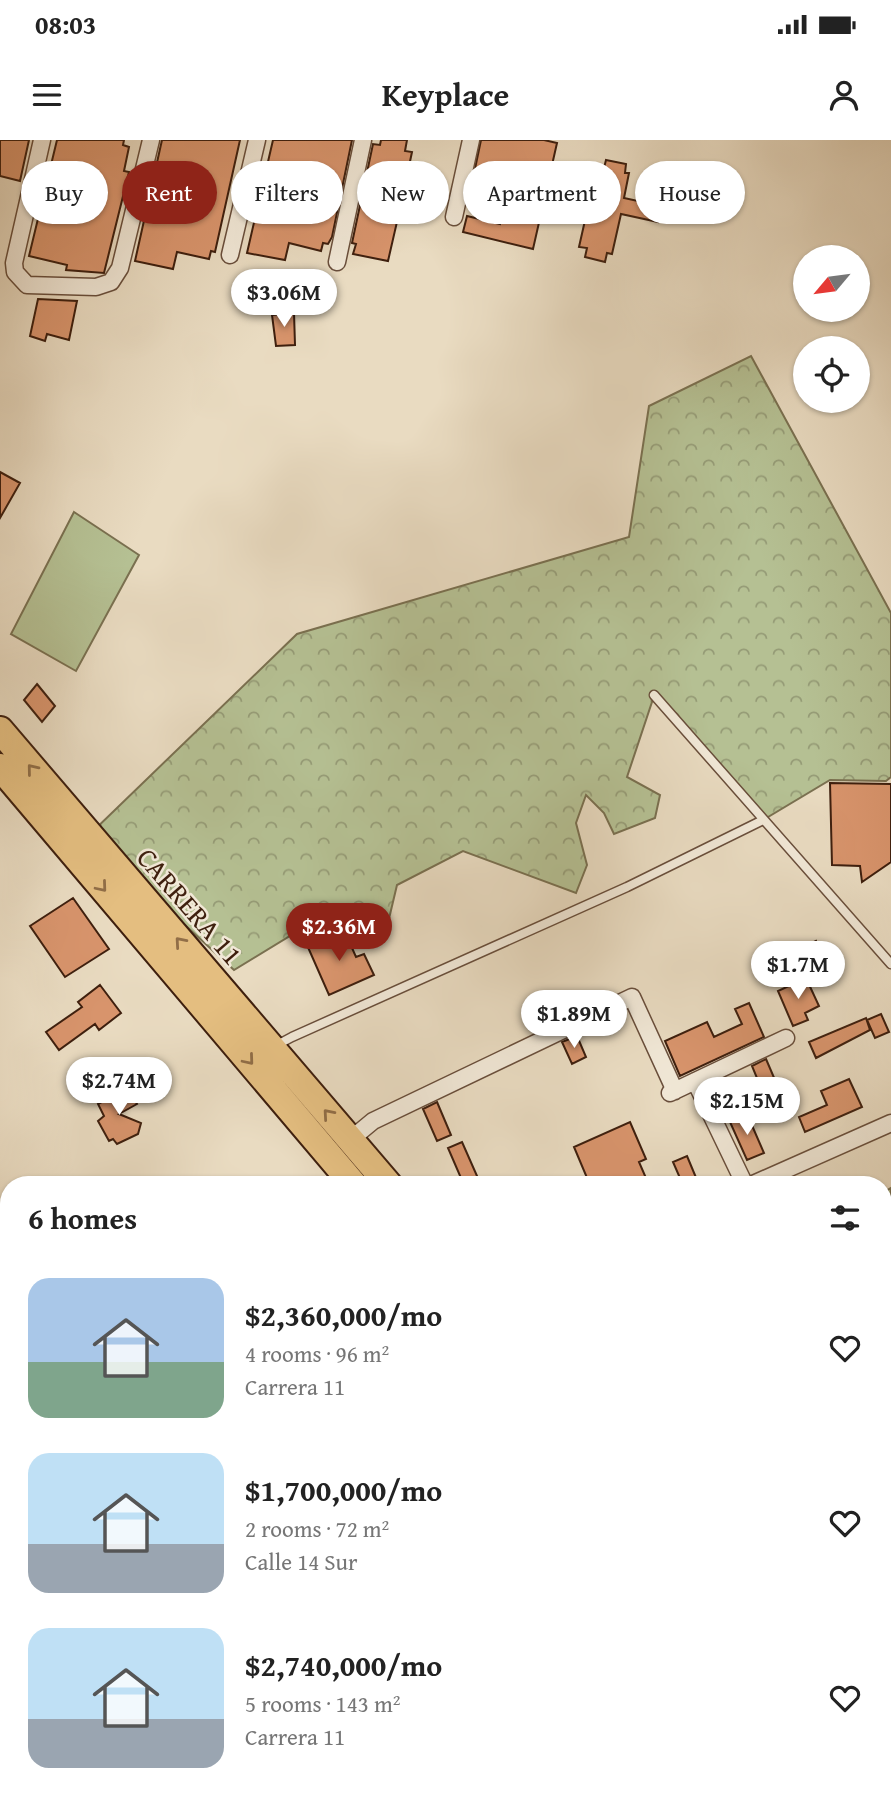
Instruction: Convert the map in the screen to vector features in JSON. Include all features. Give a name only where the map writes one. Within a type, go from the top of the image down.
[{"type":"main road","name":"CARRERA 11","points":[[0,730],[381,1176]]},
{"type":"main road","name":"CARRERA 11","points":[[0,767],[346,1176]]},
{"type":"street","points":[[42,140],[15,272],[27,285],[96,287],[111,282],[120,268],[151,140]]},
{"type":"street","points":[[230,255],[257,140]]},
{"type":"street","points":[[337,262],[363,140]]},
{"type":"street","points":[[454,217],[471,140]]},
{"type":"street","points":[[350,1140],[373,1121],[632,997],[673,1092],[786,1038]]},
{"type":"street","points":[[695,1081],[741,1176]]},
{"type":"street","points":[[771,1176],[891,1123]]},
{"type":"lane","points":[[654,695],[891,964]]},
{"type":"lane","points":[[271,1049],[304,1031],[627,887],[763,820]]},
{"type":"green space","points":[[751,356],[891,613],[891,777],[886,781],[830,780],[763,820],[654,696],[627,777],[660,795],[655,818],[614,834],[604,813],[586,795],[576,823],[587,865],[576,893],[463,851],[397,885],[387,927],[333,918],[290,936],[234,970],[88,836],[297,634],[629,537],[649,406]]},
{"type":"green space","points":[[74,512],[139,555],[76,671],[11,634]]},
{"type":"building","points":[[0,140],[29,140],[24,161],[21,161],[20,181],[0,176]]},
{"type":"building","points":[[57,140],[124,140],[123,145],[129,147],[126,161],[122,161],[122,200],[104,273],[66,270],[67,265],[29,256],[37,224],[108,224],[108,161],[52,161]]},
{"type":"building","points":[[162,140],[240,140],[235,161],[231,161],[231,180],[215,252],[211,251],[209,259],[177,252],[173,269],[135,261],[143,224],[217,224],[217,161],[157,161]]},
{"type":"building","points":[[273,140],[352,140],[343,184],[343,161],[268,161]]},
{"type":"building","points":[[381,140],[407,140],[405,151],[412,152],[410,161],[369,161],[373,144],[380,145]]},
{"type":"building","points":[[481,140],[544,140],[557,143],[553,161],[477,161]]},
{"type":"building","points":[[621,163],[626,164],[625,173],[629,173],[624,198],[635,200],[635,217],[621,214]]},
{"type":"building","points":[[357,219],[357,224],[396,224],[388,261],[353,254],[356,244],[352,243]]},
{"type":"building","points":[[254,224],[335,224],[332,237],[328,244],[323,243],[321,251],[289,243],[285,260],[247,253]]},
{"type":"building","points":[[465,224],[539,224],[533,249],[463,232]]},
{"type":"building","points":[[584,224],[619,224],[612,254],[607,253],[605,262],[585,257],[587,248],[579,247]]},
{"type":"building","points":[[38,299],[77,301],[69,340],[47,334],[45,341],[30,336]]},
{"type":"building","points":[[294,313],[295,345],[276,346],[272,315]]},
{"type":"building","points":[[0,472],[20,483],[0,518]]},
{"type":"building","points":[[37,684],[55,706],[42,722],[24,700]]},
{"type":"building","points":[[830,783],[891,784],[891,862],[862,882],[860,866],[832,865]]},
{"type":"building","points":[[73,898],[109,949],[65,977],[30,926]]},
{"type":"building","points":[[344,930],[356,957],[364,954],[374,975],[329,995],[307,945]]},
{"type":"building","points":[[816,941],[823,958],[809,964],[802,948]]},
{"type":"building","points":[[806,978],[819,1006],[805,1013],[808,1020],[793,1026],[778,991]]},
{"type":"building","points":[[100,985],[121,1013],[99,1030],[95,1024],[59,1050],[46,1032],[82,1007],[78,1002]]},
{"type":"building","points":[[749,1003],[764,1037],[680,1076],[665,1041],[707,1022],[714,1037],[742,1024],[735,1009]]},
{"type":"building","points":[[881,1014],[889,1032],[875,1038],[867,1020]]},
{"type":"building","points":[[866,1018],[870,1030],[816,1058],[809,1042]]},
{"type":"building","points":[[577,1036],[586,1057],[572,1064],[562,1042]]},
{"type":"building","points":[[766,1059],[781,1094],[766,1100],[752,1066]]},
{"type":"building","points":[[849,1079],[862,1107],[805,1132],[799,1117],[827,1105],[821,1091]]},
{"type":"building","points":[[127,1088],[137,1104],[119,1114],[141,1123],[138,1134],[117,1144],[113,1139],[109,1141],[98,1121],[104,1116],[98,1104]]},
{"type":"building","points":[[437,1102],[451,1135],[437,1141],[423,1109]]},
{"type":"building","points":[[747,1114],[764,1153],[747,1160],[730,1122]]},
{"type":"building","points":[[630,1122],[646,1159],[639,1162],[645,1176],[586,1176],[574,1147]]},
{"type":"building","points":[[462,1142],[477,1176],[460,1176],[448,1148]]},
{"type":"building","points":[[687,1156],[695,1176],[679,1176],[673,1162]]}]
